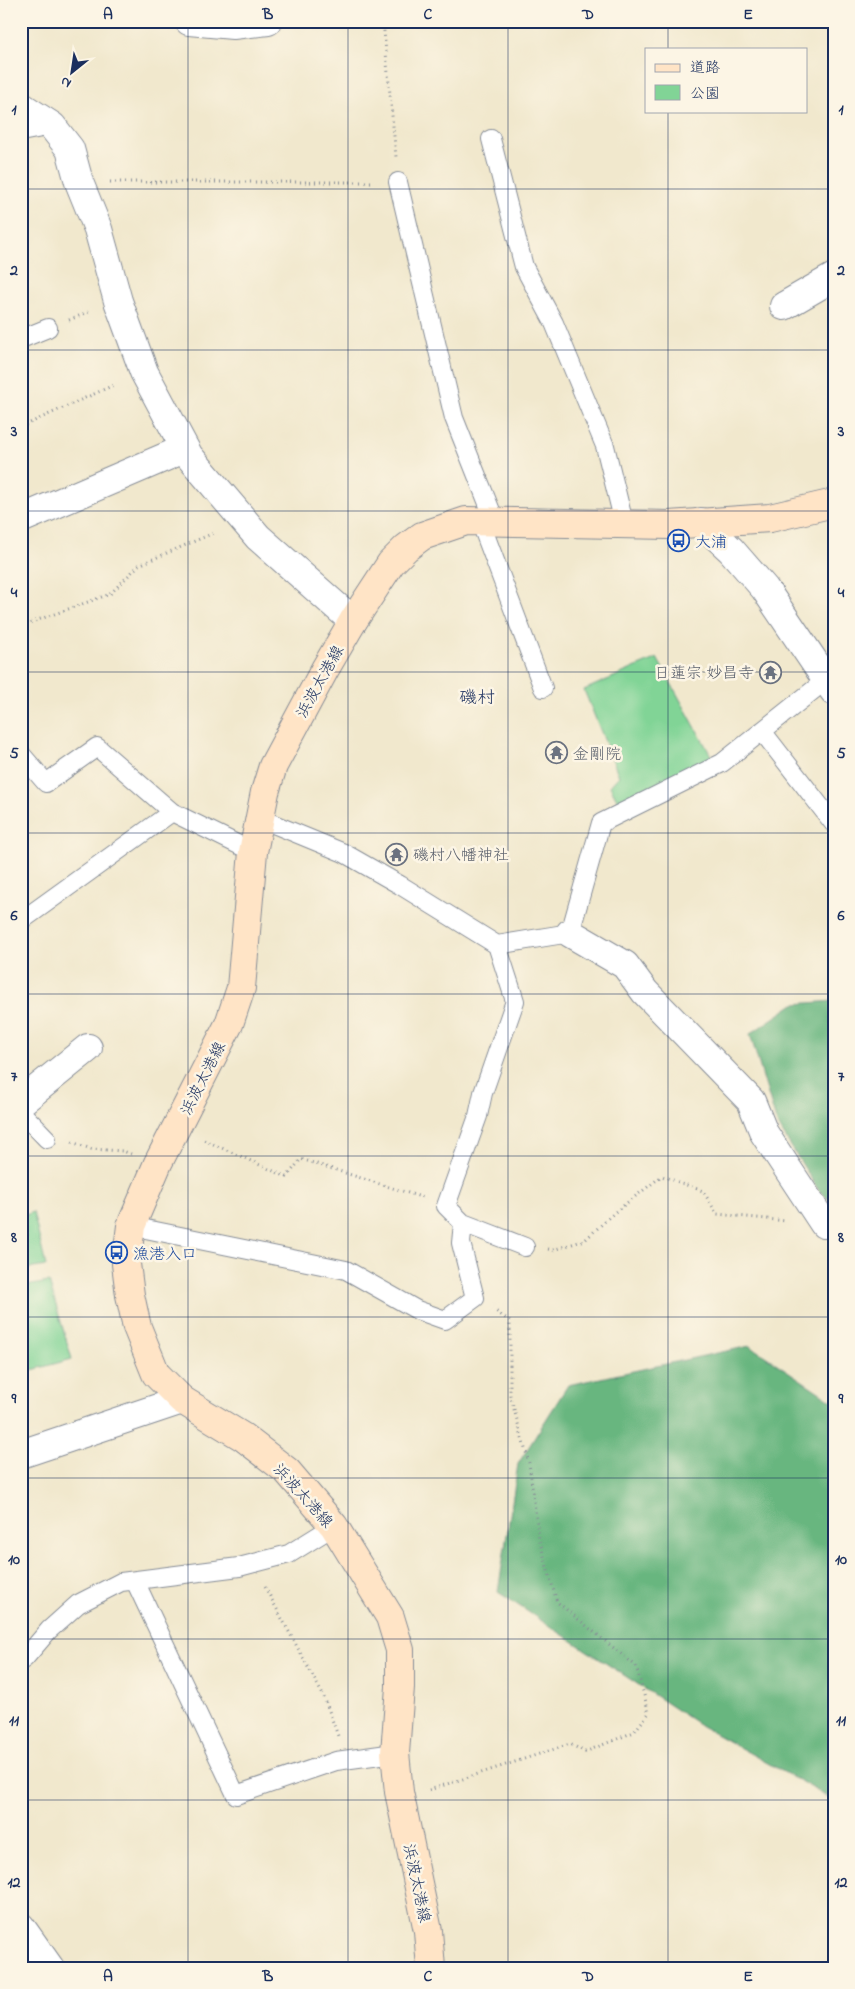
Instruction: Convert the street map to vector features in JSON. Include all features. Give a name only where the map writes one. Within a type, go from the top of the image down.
[{"type":"main road","name":"浜波太港線","points":[[430,1968],[428,1932],[400,1800],[395,1753],[400,1687],[400,1650],[390,1617],[334,1526],[287,1471],[243,1437],[182,1400],[156,1374],[136,1327],[126,1264],[131,1226],[158,1163],[229,1024],[240,988],[253,852],[259,818],[273,766],[325,669],[391,563],[422,536],[466,521],[668,525],[770,518],[834,503]]},
{"type":"street","points":[[189,21],[233,25],[268,21]]},
{"type":"street","points":[[21,106],[52,126],[70,149],[98,229],[118,301],[144,372],[184,449],[258,537],[353,622]]},
{"type":"street","points":[[784,306],[834,276]]},
{"type":"street","points":[[21,519],[184,449]]},
{"type":"street","points":[[702,522],[731,550],[765,589],[830,686]]},
{"type":"street","points":[[570,933],[625,965],[645,992],[751,1101],[764,1133],[824,1224]]},
{"type":"street","points":[[21,1102],[88,1048]]},
{"type":"street","points":[[21,1454],[182,1400]]},
{"type":"street","points":[[21,1927],[50,1968]]},
{"type":"lane","points":[[21,132],[52,126]]},
{"type":"lane","points":[[491,139],[524,267],[554,323],[605,446],[624,523]]},
{"type":"lane","points":[[398,182],[454,418],[543,688]]},
{"type":"lane","points":[[21,339],[48,328]]},
{"type":"lane","points":[[497,945],[570,933],[601,823],[722,762],[762,731],[830,686]]},
{"type":"lane","points":[[762,731],[834,824]]},
{"type":"lane","points":[[21,754],[46,783],[97,746],[172,812],[253,852]]},
{"type":"lane","points":[[21,921],[172,812]]},
{"type":"lane","points":[[259,818],[344,852],[497,945],[515,1002],[446,1206],[463,1223],[525,1247]]},
{"type":"lane","points":[[21,1112],[47,1139]]},
{"type":"lane","points":[[131,1226],[346,1270],[417,1310],[445,1320],[476,1298],[461,1243],[463,1223]]},
{"type":"lane","points":[[21,1660],[25,1658],[49,1630],[78,1604],[121,1582],[254,1563],[289,1554],[334,1526]]},
{"type":"lane","points":[[135,1581],[236,1795],[336,1761],[395,1753]]},
{"type":"path","points":[[80,182],[398,182],[383,21]]},
{"type":"path","points":[[48,328],[118,301]]},
{"type":"path","points":[[21,427],[144,372]]},
{"type":"path","points":[[21,626],[110,594],[139,565],[243,520]]},
{"type":"path","points":[[176,1128],[287,1178],[301,1158],[446,1206]]},
{"type":"path","points":[[47,1139],[54,1136],[91,1149],[123,1151],[158,1163]]},
{"type":"path","points":[[525,1247],[553,1250],[585,1240],[615,1212],[662,1176],[703,1191],[717,1214],[824,1224]]},
{"type":"path","points":[[400,1800],[570,1744],[585,1752],[634,1732],[649,1713],[636,1666],[557,1602],[539,1538],[529,1463],[510,1395],[510,1321],[476,1298]]},
{"type":"path","points":[[254,1563],[324,1697],[347,1760]]},
{"type":"green space","points":[[657,658],[714,761],[621,807],[610,786],[619,776],[584,690]]},
{"type":"green space","points":[[834,1001],[834,1204],[819,1191],[777,1124],[750,1034],[794,1004]]},
{"type":"green space","points":[[33,1212],[46,1266],[21,1270],[21,1217]]},
{"type":"green space","points":[[49,1282],[72,1359],[21,1373],[21,1287]]},
{"type":"green space","points":[[750,1346],[834,1402],[834,1800],[701,1726],[498,1592],[518,1464],[568,1385]]},
{"type":"place","name":"大浦","points":[[679,541]]},
{"type":"place","name":"日蓮宗 妙昌寺","points":[[770,672]]},
{"type":"place","name":"金剛院","points":[[557,753]]},
{"type":"place","name":"磯村八幡神社","points":[[397,854]]},
{"type":"place","name":"漁港入口","points":[[117,1253]]},
{"type":"district","name":"磯村","points":[[477,697]]}]
